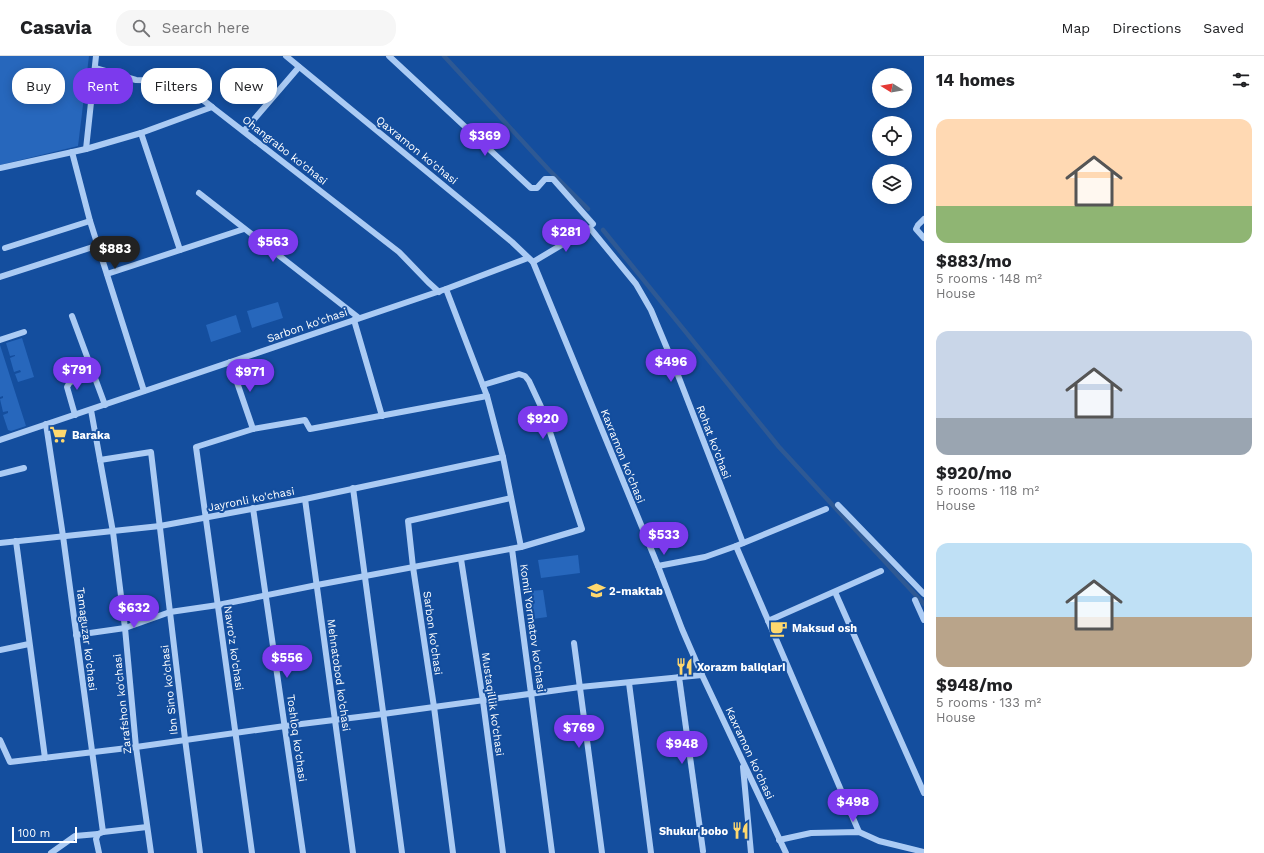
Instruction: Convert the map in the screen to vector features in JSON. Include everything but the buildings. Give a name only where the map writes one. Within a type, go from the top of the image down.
[{"type":"street","points":[[95,68],[96,56]]},
{"type":"street","name":"Qaxramon ko'chasi","points":[[286,56],[472,208],[531,260]]},
{"type":"street","name":"Rohat ko'chasi","points":[[389,56],[531,188],[537,188],[545,179],[553,179],[592,226],[636,284],[651,310],[674,365],[743,543]]},
{"type":"street","points":[[244,131],[299,67]]},
{"type":"street","name":"Ohangrabo ko'chasi","points":[[133,79],[176,81],[186,87],[399,252],[439,292]]},
{"type":"street","points":[[86,149],[91,104]]},
{"type":"street","points":[[0,168],[86,149],[141,133],[212,107]]},
{"type":"street","points":[[141,133],[180,250]]},
{"type":"street","points":[[72,152],[90,221],[99,245],[144,391]]},
{"type":"street","points":[[199,193],[356,319],[382,416]]},
{"type":"street","points":[[924,219],[916,228],[918,233],[924,238]]},
{"type":"street","points":[[5,248],[90,221]]},
{"type":"street","name":"Sarbon ko'chasi","points":[[0,440],[531,260],[592,226]]},
{"type":"street","points":[[107,274],[244,229]]},
{"type":"street","points":[[0,277],[99,245]]},
{"type":"street","name":"Kaxramon ko'chasi","points":[[531,260],[658,566],[682,629],[702,675],[786,853]]},
{"type":"street","points":[[446,289],[487,396],[503,457],[521,547]]},
{"type":"street","points":[[72,316],[106,405]]},
{"type":"street","points":[[0,340],[24,332]]},
{"type":"street","points":[[230,362],[253,429],[305,420],[310,429],[487,396]]},
{"type":"street","points":[[76,635],[125,628],[170,612],[267,596],[317,585],[512,549],[582,529],[543,411],[529,381],[525,376],[519,374],[483,385]]},
{"type":"street","points":[[75,415],[67,386],[70,382],[94,375]]},
{"type":"street","name":"Zarafshon ko'chasi","points":[[91,410],[113,532],[125,628],[136,747],[151,853]]},
{"type":"street","name":"Tamaguzar ko'chasi","points":[[46,424],[63,536],[91,752],[100,833],[96,839],[98,853]]},
{"type":"street","name":"Navro'z ko'chasi","points":[[252,853],[196,447],[253,429]]},
{"type":"street","name":"Ibn Sino ko'chasi","points":[[100,460],[151,452],[200,853]]},
{"type":"street","name":"Jayronli ko'chasi","points":[[0,543],[160,526],[305,499],[503,457]]},
{"type":"street","points":[[0,474],[24,468]]},
{"type":"street","points":[[353,488],[402,853]]},
{"type":"street","name":"Sarbon ko'chasi","points":[[453,853],[434,707],[413,567],[408,521],[511,498]]},
{"type":"street","name":"Mehnatobod ko'chasi","points":[[305,499],[353,853]]},
{"type":"street","points":[[838,505],[924,594]]},
{"type":"street","name":"Toshloq ko'chasi","points":[[253,508],[267,596],[303,853]]},
{"type":"street","points":[[658,566],[705,557],[736,546],[826,509]]},
{"type":"street","points":[[16,541],[45,758]]},
{"type":"street","points":[[736,546],[859,832]]},
{"type":"street","name":"Komil Yormatov ko'chasi","points":[[512,549],[552,853]]},
{"type":"street","name":"Mustaqillik ko'chasi","points":[[461,559],[483,701],[503,853]]},
{"type":"street","points":[[768,621],[880,571]]},
{"type":"street","points":[[835,592],[924,793]]},
{"type":"street","points":[[915,600],[924,620]]},
{"type":"street","points":[[574,643],[602,853]]},
{"type":"street","points":[[0,650],[30,644]]},
{"type":"street","points":[[0,740],[10,762],[136,747],[580,687],[702,675]]},
{"type":"street","points":[[679,677],[703,851]]},
{"type":"street","points":[[629,683],[651,853]]},
{"type":"street","points":[[743,762],[751,853]]},
{"type":"street","points":[[51,853],[75,836],[147,827]]},
{"type":"street","points":[[779,840],[811,833],[859,832],[879,841],[924,852]]},
{"type":"shaded area","points":[[0,56],[89,56],[88,68],[73,68],[73,104],[83,104],[78,146],[0,165]]},
{"type":"shaded area","points":[[278,302],[283,318],[252,328],[247,311]]},
{"type":"shaded area","points":[[236,315],[241,332],[211,342],[206,325]]},
{"type":"shaded area","points":[[22,338],[34,377],[18,382],[15,374],[21,372],[20,370],[14,372],[10,358],[15,355],[10,356],[6,343]]},
{"type":"shaded area","points":[[0,345],[26,426],[11,431],[8,430],[3,415],[8,413],[8,411],[3,412],[0,399],[3,398],[3,396],[0,397]]},
{"type":"shaded area","points":[[578,555],[580,573],[541,578],[538,560]]},
{"type":"shaded area","points":[[543,590],[547,617],[533,619],[529,591]]},
{"type":"waterway","points":[[444,56],[549,170],[588,209]]},
{"type":"waterway","points":[[603,230],[779,447],[924,604]]},
{"type":"place","name":"Baraka","points":[[59,435]]},
{"type":"place","name":"2-maktab","points":[[596,591]]},
{"type":"place","name":"Maksud osh","points":[[779,628]]},
{"type":"place","name":"Xorazm baliqlari","points":[[684,667]]},
{"type":"place","name":"Shukur bobo","points":[[741,831]]}]
